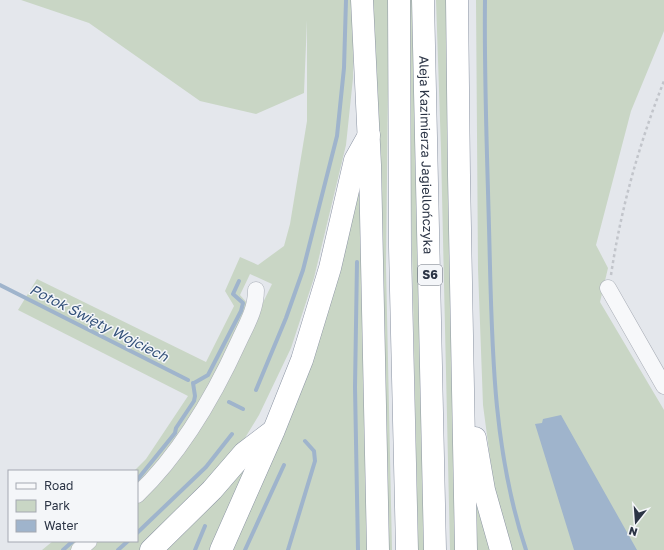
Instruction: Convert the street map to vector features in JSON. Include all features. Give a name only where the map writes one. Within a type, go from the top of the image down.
[{"type":"highway","points":[[362,0],[369,135],[378,550]]},
{"type":"highway","name":"Aleja Kazimierza Jagiellończyka","points":[[399,0],[400,247],[407,550]]},
{"type":"highway","name":"Aleja Kazimierza Jagiellończyka","points":[[423,0],[435,550]]},
{"type":"highway","points":[[457,0],[466,550]]},
{"type":"highway","points":[[220,550],[274,430],[302,360],[334,255],[355,160],[369,135]]},
{"type":"highway","points":[[462,356],[483,484],[501,550]]},
{"type":"highway","points":[[151,550],[212,490],[244,453],[274,430]]},
{"type":"lane","points":[[608,288],[664,386]]},
{"type":"lane","points":[[138,494],[149,484],[179,446],[203,410],[233,354],[253,311],[256,290]]},
{"type":"lane","points":[[79,550],[87,542]]},
{"type":"path","points":[[608,288],[618,226],[647,123],[664,81]]},
{"type":"green space","points":[[21,0],[355,0],[353,78],[346,145],[314,278],[291,348],[259,415],[240,446],[177,514],[140,550],[87,550],[96,542],[138,542],[138,502],[152,488],[255,319],[272,284],[250,274],[240,295],[248,304],[197,411],[138,488],[138,470],[135,470],[146,459],[188,396],[18,310],[37,279],[206,362],[234,306],[225,291],[240,257],[258,265],[284,246],[290,224],[307,121],[307,20],[304,93],[256,114],[200,101],[89,23]]},
{"type":"green space","points":[[370,0],[389,0],[386,266],[392,550],[383,550]]},
{"type":"green space","points":[[407,0],[414,0],[424,550],[418,550]]},
{"type":"green space","points":[[436,0],[450,0],[458,550],[450,550]]},
{"type":"green space","points":[[476,0],[664,0],[664,31],[631,111],[596,245],[608,268],[600,302],[664,410],[664,550],[512,550],[510,545],[493,481],[483,405],[478,269]]},
{"type":"green space","points":[[359,164],[372,550],[229,550]]},
{"type":"green space","points":[[251,458],[209,550],[157,550]]},
{"type":"green space","points":[[473,491],[492,550],[474,550]]},
{"type":"green space","points":[[52,542],[81,542],[73,550],[42,550]]},
{"type":"water","points":[[561,415],[637,550],[574,550],[535,424],[542,423],[543,419]]},
{"type":"waterway","points":[[256,390],[286,318],[303,270],[337,136],[344,68],[346,0]]},
{"type":"waterway","points":[[485,0],[485,57],[493,350],[500,431],[506,471],[514,510],[526,550]]},
{"type":"waterway","points":[[357,262],[355,387],[358,550]]},
{"type":"waterway","points":[[194,383],[208,375],[241,311],[243,303],[233,294],[239,281]]},
{"type":"waterway","name":"Potok Święty Wojciech","points":[[0,285],[188,380]]},
{"type":"waterway","points":[[138,479],[175,433],[176,428],[194,401],[195,396],[193,383]]},
{"type":"waterway","name":"Potok Święty Wojciech","points":[[229,402],[243,409]]},
{"type":"waterway","points":[[138,532],[206,467],[232,434]]},
{"type":"waterway","name":"Potok Święty Wojciech","points":[[288,550],[315,461],[314,451],[305,441]]},
{"type":"waterway","points":[[245,550],[284,465]]},
{"type":"waterway","points":[[195,550],[205,526]]},
{"type":"waterway","points":[[63,550],[72,542]]},
{"type":"waterway","points":[[118,550],[127,542]]}]
